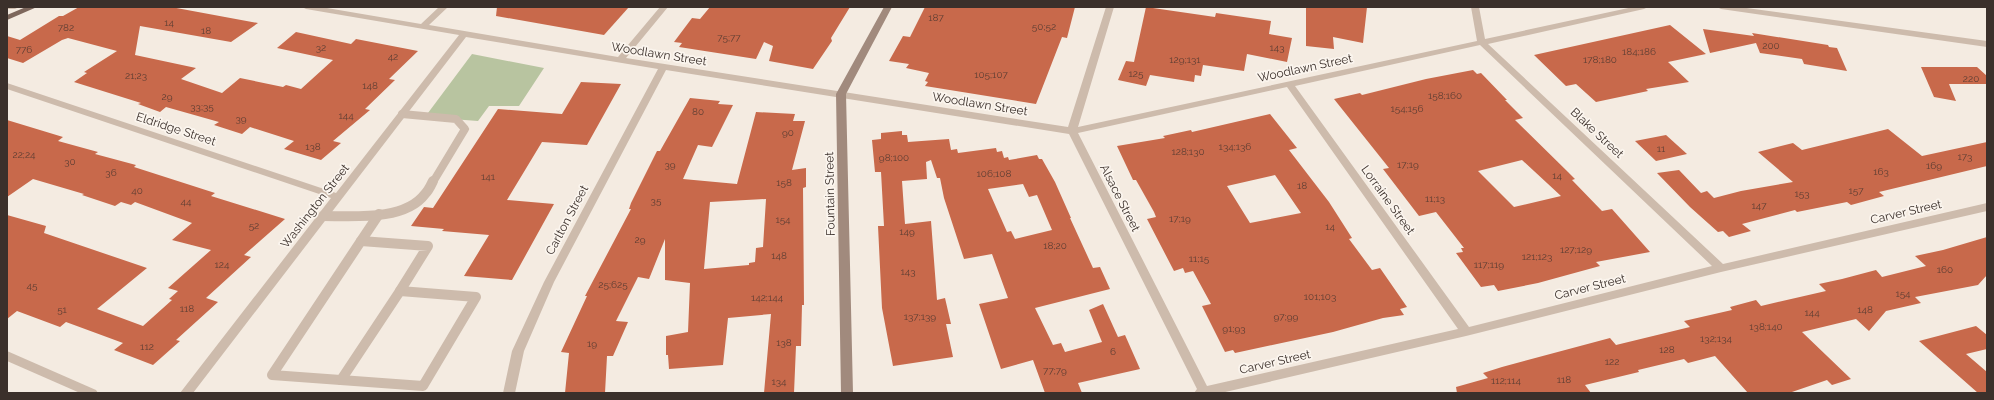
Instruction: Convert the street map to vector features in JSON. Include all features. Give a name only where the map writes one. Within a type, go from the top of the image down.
[{"type":"main road","points":[[7,18],[33,7]]},
{"type":"street","points":[[7,7],[15,7]]},
{"type":"street","name":"Woodlawn Street","points":[[306,7],[620,60],[1072,131],[1644,7]]},
{"type":"street","points":[[422,27],[444,7]]},
{"type":"street","points":[[620,60],[664,7]]},
{"type":"street","name":"Fountain Street","points":[[847,393],[841,94],[888,7]]},
{"type":"street","points":[[1072,131],[1110,7]]},
{"type":"street","points":[[1475,7],[1482,42]]},
{"type":"street","points":[[1721,7],[1987,44]]},
{"type":"street","name":"Washington Street","points":[[186,393],[464,34]]},
{"type":"street","name":"Blake Street","points":[[1482,42],[1721,268]]},
{"type":"street","name":"Carlton Street","points":[[509,393],[518,351],[549,282],[664,66]]},
{"type":"street","name":"Lorraine Street","points":[[1289,84],[1466,332]]},
{"type":"street","name":"Eldridge Street","points":[[7,86],[338,197]]},
{"type":"street","name":"Alsace Street","points":[[1072,131],[1202,392]]},
{"type":"street","name":"Carver Street","points":[[1202,392],[1466,332],[1721,268],[1987,207]]},
{"type":"street","points":[[7,356],[92,393]]},
{"type":"lane","points":[[323,216],[379,214],[406,208],[418,202],[431,187],[465,129],[456,119],[402,114]]},
{"type":"lane","points":[[379,214],[272,375],[423,386],[476,297],[400,291]]},
{"type":"lane","points":[[341,380],[428,246],[361,241]]},
{"type":"green space","points":[[472,54],[544,68],[519,106],[489,106],[478,121],[425,117]]},
{"type":"building","points":[[79,7],[171,7],[258,23],[231,42],[140,26],[135,55],[196,68],[181,79],[222,93],[240,78],[283,87],[286,85],[301,89],[333,60],[277,48],[296,32],[351,44],[356,39],[418,51],[389,79],[395,80],[365,109],[370,110],[333,141],[341,143],[321,160],[284,149],[294,141],[250,127],[242,134],[214,125],[219,122],[166,107],[160,112],[138,104],[141,103],[74,82],[87,73],[84,72],[117,51],[68,38],[23,63],[7,58],[7,36],[20,40],[59,16],[63,16]]},
{"type":"building","points":[[497,7],[629,7],[604,35],[496,16]]},
{"type":"building","points":[[710,7],[850,7],[831,38],[832,41],[813,69],[769,61],[773,46],[764,42],[756,59],[679,47],[682,43],[674,42],[692,18],[700,19]]},
{"type":"building","points":[[925,7],[1075,7],[1067,38],[1062,37],[1036,104],[925,86],[928,82],[925,81],[929,73],[906,68],[909,64],[889,61],[903,36],[910,37]]},
{"type":"building","points":[[1146,7],[1215,17],[1216,13],[1271,21],[1269,34],[1292,38],[1287,62],[1247,54],[1244,71],[1203,65],[1201,76],[1195,75],[1194,82],[1150,75],[1146,86],[1118,80],[1126,61],[1134,62]]},
{"type":"building","points":[[1306,7],[1367,7],[1363,43],[1333,37],[1334,49],[1306,46]]},
{"type":"building","points":[[1670,25],[1706,54],[1668,62],[1689,82],[1646,89],[1648,91],[1596,102],[1576,84],[1566,86],[1534,55]]},
{"type":"building","points":[[1703,29],[1754,36],[1752,33],[1828,45],[1829,47],[1837,48],[1847,71],[1804,64],[1802,59],[1760,53],[1756,43],[1710,53]]},
{"type":"building","points":[[1921,67],[1977,67],[1987,76],[1987,84],[1949,84],[1956,101],[1934,97]]},
{"type":"building","points":[[1473,70],[1477,74],[1481,73],[1523,118],[1515,120],[1575,179],[1572,180],[1602,211],[1612,209],[1650,252],[1596,262],[1600,266],[1538,283],[1498,291],[1494,285],[1481,287],[1456,253],[1463,252],[1461,248],[1464,248],[1436,212],[1419,216],[1383,169],[1389,168],[1334,99],[1360,93],[1362,95],[1426,79]],"holes":[[[1522,160],[1561,196],[1514,207],[1478,171]]]},
{"type":"building","points":[[581,82],[621,84],[587,145],[542,142],[507,200],[554,204],[512,280],[464,276],[489,235],[442,231],[444,229],[411,226],[424,207],[433,208],[498,109],[562,114]]},
{"type":"building","points":[[690,98],[720,101],[718,104],[733,105],[712,147],[698,145],[683,179],[737,184],[756,112],[795,114],[793,121],[805,121],[792,170],[806,168],[806,187],[803,188],[804,305],[802,305],[801,346],[796,346],[794,393],[764,393],[771,314],[728,318],[723,365],[669,369],[668,355],[666,355],[666,336],[688,332],[690,283],[665,280],[665,239],[649,279],[638,277],[616,321],[628,322],[613,356],[607,356],[605,393],[565,393],[569,353],[561,352],[587,296],[585,296],[631,209],[629,209],[631,203],[657,151],[660,151]],"holes":[[[766,199],[763,247],[756,248],[755,262],[749,263],[749,265],[704,269],[710,202]]]},
{"type":"building","points":[[1270,114],[1297,148],[1289,150],[1329,202],[1352,238],[1349,239],[1372,270],[1380,268],[1407,307],[1400,309],[1404,315],[1383,318],[1333,332],[1235,353],[1233,350],[1225,352],[1202,306],[1211,304],[1193,271],[1185,273],[1183,268],[1174,271],[1147,219],[1156,217],[1154,212],[1136,180],[1133,180],[1117,146],[1165,138],[1163,136],[1191,130],[1192,132]],"holes":[[[1275,175],[1301,213],[1250,223],[1227,186]]]},
{"type":"building","points":[[7,120],[63,137],[58,141],[98,152],[95,154],[136,165],[134,167],[215,193],[211,196],[285,219],[244,255],[251,257],[206,298],[218,302],[176,340],[180,341],[153,365],[114,350],[123,343],[66,322],[60,327],[17,311],[7,319],[7,215],[46,226],[44,233],[147,268],[97,309],[143,326],[172,300],[169,299],[178,291],[168,288],[211,250],[172,240],[192,223],[135,202],[131,205],[121,202],[115,206],[82,195],[84,194],[33,179],[7,197]]},
{"type":"building","points":[[1888,129],[1922,156],[1987,142],[1987,166],[1879,192],[1884,196],[1851,205],[1847,202],[1797,212],[1795,210],[1742,224],[1751,231],[1729,237],[1723,231],[1718,232],[1690,207],[1657,173],[1679,170],[1701,193],[1707,191],[1714,198],[1741,191],[1793,182],[1758,152],[1793,143],[1802,150]]},
{"type":"building","points":[[902,131],[902,135],[907,135],[908,142],[949,139],[951,150],[957,149],[958,153],[996,148],[997,152],[1002,151],[1004,158],[1008,157],[1009,160],[1037,155],[1039,159],[1042,159],[1055,182],[1093,268],[1100,267],[1110,289],[1035,308],[1053,345],[1061,343],[1065,352],[1102,342],[1089,310],[1103,304],[1118,337],[1125,335],[1140,369],[1078,383],[1082,393],[1045,393],[1033,360],[1001,369],[979,304],[1008,298],[992,254],[964,259],[944,198],[940,178],[937,178],[931,160],[926,162],[927,179],[902,181],[905,224],[931,221],[937,300],[945,298],[951,324],[946,324],[953,357],[893,366],[882,308],[878,226],[884,226],[881,172],[875,172],[872,140],[881,139],[881,133]],"holes":[[[1023,184],[1029,197],[1037,195],[1052,230],[1015,239],[1011,231],[1007,232],[988,189]]]},
{"type":"building","points":[[1666,135],[1687,154],[1656,161],[1635,141]]},
{"type":"building","points":[[1987,237],[1987,275],[1978,285],[1915,297],[1921,303],[1886,311],[1869,331],[1856,319],[1802,332],[1851,379],[1832,385],[1827,380],[1789,393],[1748,393],[1715,356],[1688,363],[1684,359],[1585,385],[1591,393],[1457,393],[1456,387],[1488,378],[1483,373],[1502,367],[1610,338],[1616,345],[1690,327],[1684,321],[1732,310],[1730,307],[1756,300],[1761,306],[1826,291],[1819,284],[1876,270],[1882,277],[1926,266],[1915,256],[1943,250]]},
{"type":"building","points":[[1976,326],[1987,335],[1987,349],[1966,354],[1987,372],[1987,393],[1978,393],[1919,341]]}]
